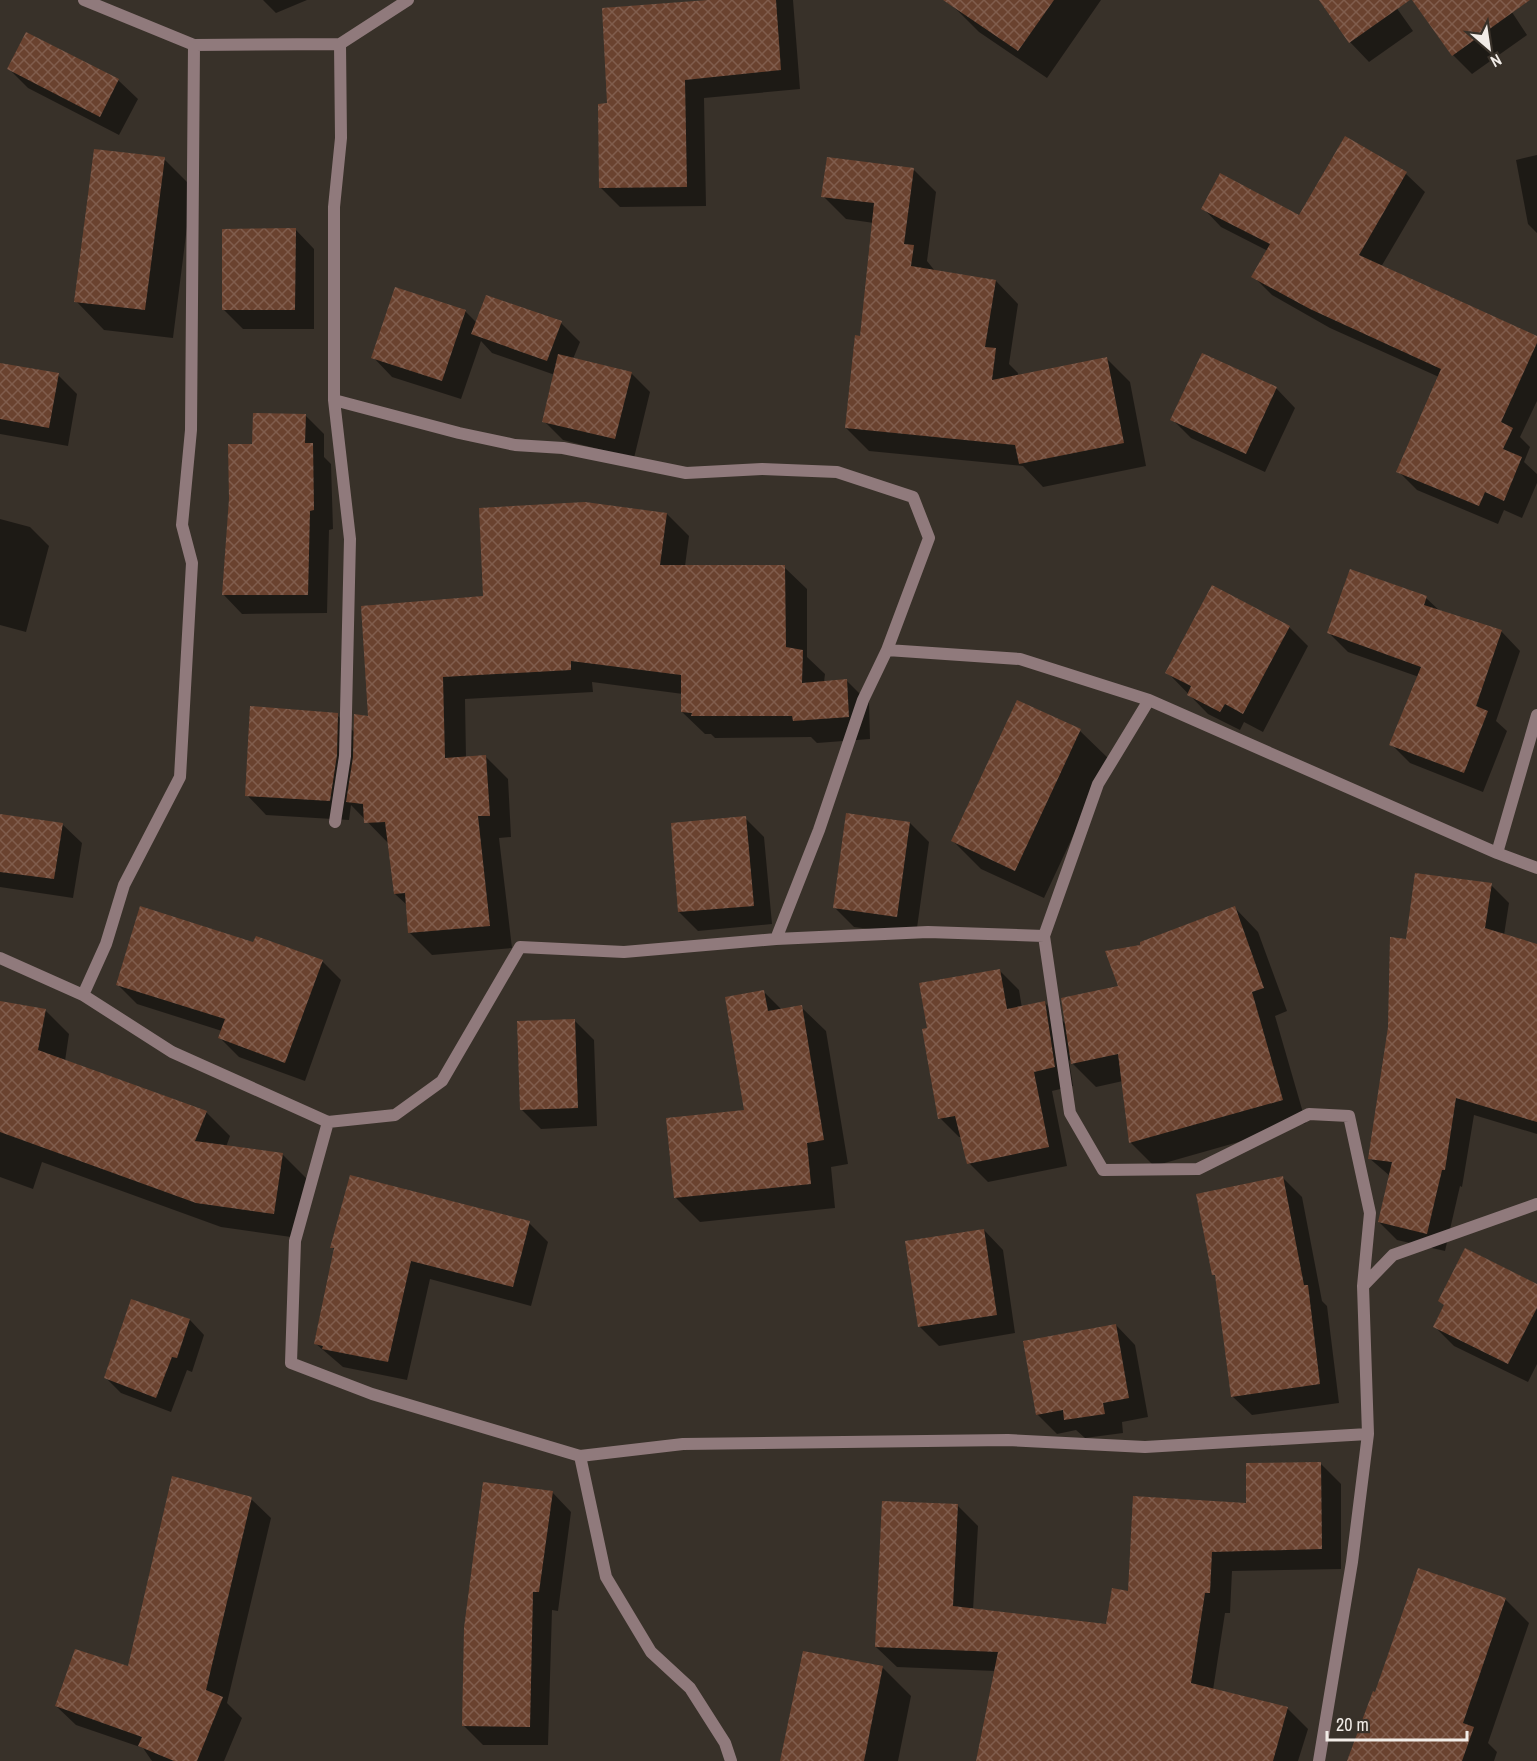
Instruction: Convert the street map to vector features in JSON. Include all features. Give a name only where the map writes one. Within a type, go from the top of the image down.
[{"type":"street","points":[[84,0],[194,45],[340,44],[408,0]]},
{"type":"street","points":[[335,822],[345,756],[350,539],[334,400],[334,207],[341,138],[340,44]]},
{"type":"street","points":[[83,995],[106,944],[124,885],[180,777],[192,563],[182,525],[191,430],[194,45]]},
{"type":"street","points":[[334,400],[459,433],[515,445],[563,448],[686,473],[762,469],[837,472],[913,497],[929,538],[887,650],[862,700],[819,830],[776,939]]},
{"type":"street","points":[[887,650],[1020,659],[1149,700],[1497,854],[1537,868]]},
{"type":"street","points":[[1149,700],[1098,784],[1044,936],[1070,1113],[1103,1170],[1198,1168],[1309,1114],[1349,1116],[1370,1213],[1363,1286],[1368,1434],[1352,1562],[1319,1761]]},
{"type":"street","points":[[1497,854],[1537,715]]},
{"type":"street","points":[[0,958],[83,995],[172,1052],[328,1122],[395,1114],[442,1081],[520,947],[624,952],[776,939],[928,932],[1044,936]]},
{"type":"street","points":[[328,1122],[295,1241],[291,1363],[372,1394],[580,1456],[683,1443],[1008,1440],[1145,1447],[1368,1434]]},
{"type":"street","points":[[1363,1286],[1393,1255],[1537,1204]]},
{"type":"street","points":[[580,1456],[606,1577],[651,1652],[690,1688],[725,1743],[731,1761]]},
{"type":"building","points":[[708,0],[776,0],[781,70],[685,80],[687,187],[599,188],[598,104],[607,103],[602,8]]},
{"type":"building","points":[[943,0],[1054,0],[1018,51]]},
{"type":"building","points":[[1319,0],[1410,0],[1349,43]]},
{"type":"building","points":[[1412,0],[1530,0],[1452,56]]},
{"type":"building","points":[[26,32],[119,79],[100,117],[7,69]]},
{"type":"building","points":[[1345,136],[1407,172],[1359,255],[1537,336],[1537,343],[1501,422],[1513,428],[1503,449],[1522,457],[1504,501],[1485,492],[1479,506],[1396,472],[1441,369],[1310,309],[1251,277],[1270,244],[1201,209],[1220,173],[1299,215]]},
{"type":"building","points":[[94,149],[165,157],[145,310],[74,302]]},
{"type":"building","points":[[827,157],[914,168],[904,244],[914,245],[911,266],[996,280],[985,347],[996,348],[992,380],[1107,357],[1124,443],[1019,464],[1015,445],[845,428],[855,335],[860,336],[874,203],[821,197]]},
{"type":"building","points":[[296,228],[295,310],[222,310],[222,229]]},
{"type":"building","points":[[395,287],[466,310],[442,381],[371,358]]},
{"type":"building","points":[[486,295],[562,321],[547,361],[471,334]]},
{"type":"building","points":[[1202,353],[1277,387],[1246,454],[1170,420]]},
{"type":"building","points":[[558,354],[632,372],[615,439],[542,422]]},
{"type":"building","points":[[0,363],[59,373],[49,428],[0,419]]},
{"type":"building","points":[[253,413],[306,414],[305,443],[313,443],[314,510],[310,511],[308,595],[222,595],[229,499],[228,444],[252,444]]},
{"type":"building","points":[[585,502],[667,513],[660,565],[785,565],[786,647],[803,650],[802,683],[847,679],[849,717],[793,721],[792,716],[691,716],[692,713],[681,712],[681,675],[571,661],[571,670],[443,677],[445,758],[486,755],[490,816],[478,816],[490,926],[408,933],[405,893],[394,894],[385,822],[364,823],[363,804],[346,802],[353,757],[354,714],[368,716],[361,606],[483,596],[479,508]]},
{"type":"building","points":[[1350,569],[1427,596],[1424,605],[1502,630],[1476,706],[1488,711],[1464,773],[1389,745],[1421,667],[1327,633]]},
{"type":"building","points":[[1212,585],[1290,626],[1243,714],[1225,704],[1220,712],[1187,695],[1191,686],[1165,673]]},
{"type":"building","points":[[1017,700],[1081,729],[1015,871],[951,841]]},
{"type":"building","points":[[250,706],[338,713],[337,755],[330,801],[245,796]]},
{"type":"building","points":[[846,813],[910,822],[897,917],[833,908]]},
{"type":"building","points":[[0,814],[63,823],[54,879],[0,872]]},
{"type":"building","points":[[746,816],[754,906],[678,912],[671,823]]},
{"type":"building","points":[[1415,873],[1492,883],[1485,928],[1537,944],[1537,1122],[1456,1098],[1445,1170],[1442,1170],[1427,1234],[1378,1222],[1392,1162],[1368,1159],[1388,1027],[1390,937],[1406,939]]},
{"type":"building","points":[[140,906],[253,942],[256,936],[323,960],[285,1063],[218,1038],[225,1019],[116,985]]},
{"type":"building","points":[[1235,906],[1264,988],[1252,992],[1283,1100],[1129,1143],[1118,1054],[1071,1064],[1061,998],[1118,986],[1105,951],[1140,945],[1140,942]]},
{"type":"building","points":[[1000,969],[1007,1009],[1045,1001],[1055,1067],[1034,1072],[1049,1147],[967,1164],[955,1116],[938,1119],[922,1029],[927,1028],[919,983]]},
{"type":"building","points":[[764,990],[768,1011],[802,1005],[824,1140],[807,1143],[811,1184],[674,1198],[666,1118],[744,1110],[725,997]]},
{"type":"building","points":[[0,1001],[46,1009],[38,1050],[207,1111],[195,1141],[283,1153],[274,1214],[196,1203],[0,1132]]},
{"type":"building","points":[[575,1019],[578,1108],[520,1110],[517,1021]]},
{"type":"building","points":[[350,1175],[530,1221],[513,1287],[411,1261],[388,1362],[322,1349],[323,1346],[314,1344],[334,1248],[330,1248]]},
{"type":"building","points":[[1283,1176],[1304,1285],[1308,1285],[1320,1384],[1231,1397],[1215,1275],[1212,1275],[1196,1194]]},
{"type":"building","points":[[984,1229],[997,1315],[918,1327],[905,1241]]},
{"type":"building","points":[[1465,1248],[1537,1284],[1537,1308],[1508,1364],[1433,1327],[1444,1305],[1438,1301]]},
{"type":"building","points":[[131,1299],[190,1319],[177,1358],[172,1357],[156,1398],[104,1378]]},
{"type":"building","points":[[1116,1324],[1129,1398],[1103,1403],[1105,1414],[1064,1420],[1063,1410],[1036,1415],[1023,1341]]},
{"type":"building","points":[[1321,1462],[1322,1549],[1212,1552],[1210,1593],[1205,1593],[1191,1683],[1288,1707],[1273,1761],[976,1761],[998,1652],[875,1647],[882,1501],[958,1504],[953,1606],[1106,1624],[1112,1588],[1128,1591],[1133,1496],[1246,1503],[1246,1463]]},
{"type":"building","points":[[172,1476],[252,1497],[206,1690],[223,1697],[197,1761],[174,1761],[138,1746],[142,1737],[55,1706],[75,1649],[128,1666]]},
{"type":"building","points":[[483,1482],[553,1491],[539,1592],[533,1592],[530,1727],[462,1726],[464,1628]]},
{"type":"building","points":[[1418,1568],[1506,1598],[1463,1723],[1474,1727],[1462,1761],[1347,1761],[1373,1691],[1375,1692]]},
{"type":"building","points":[[803,1651],[883,1666],[864,1761],[780,1761]]}]
